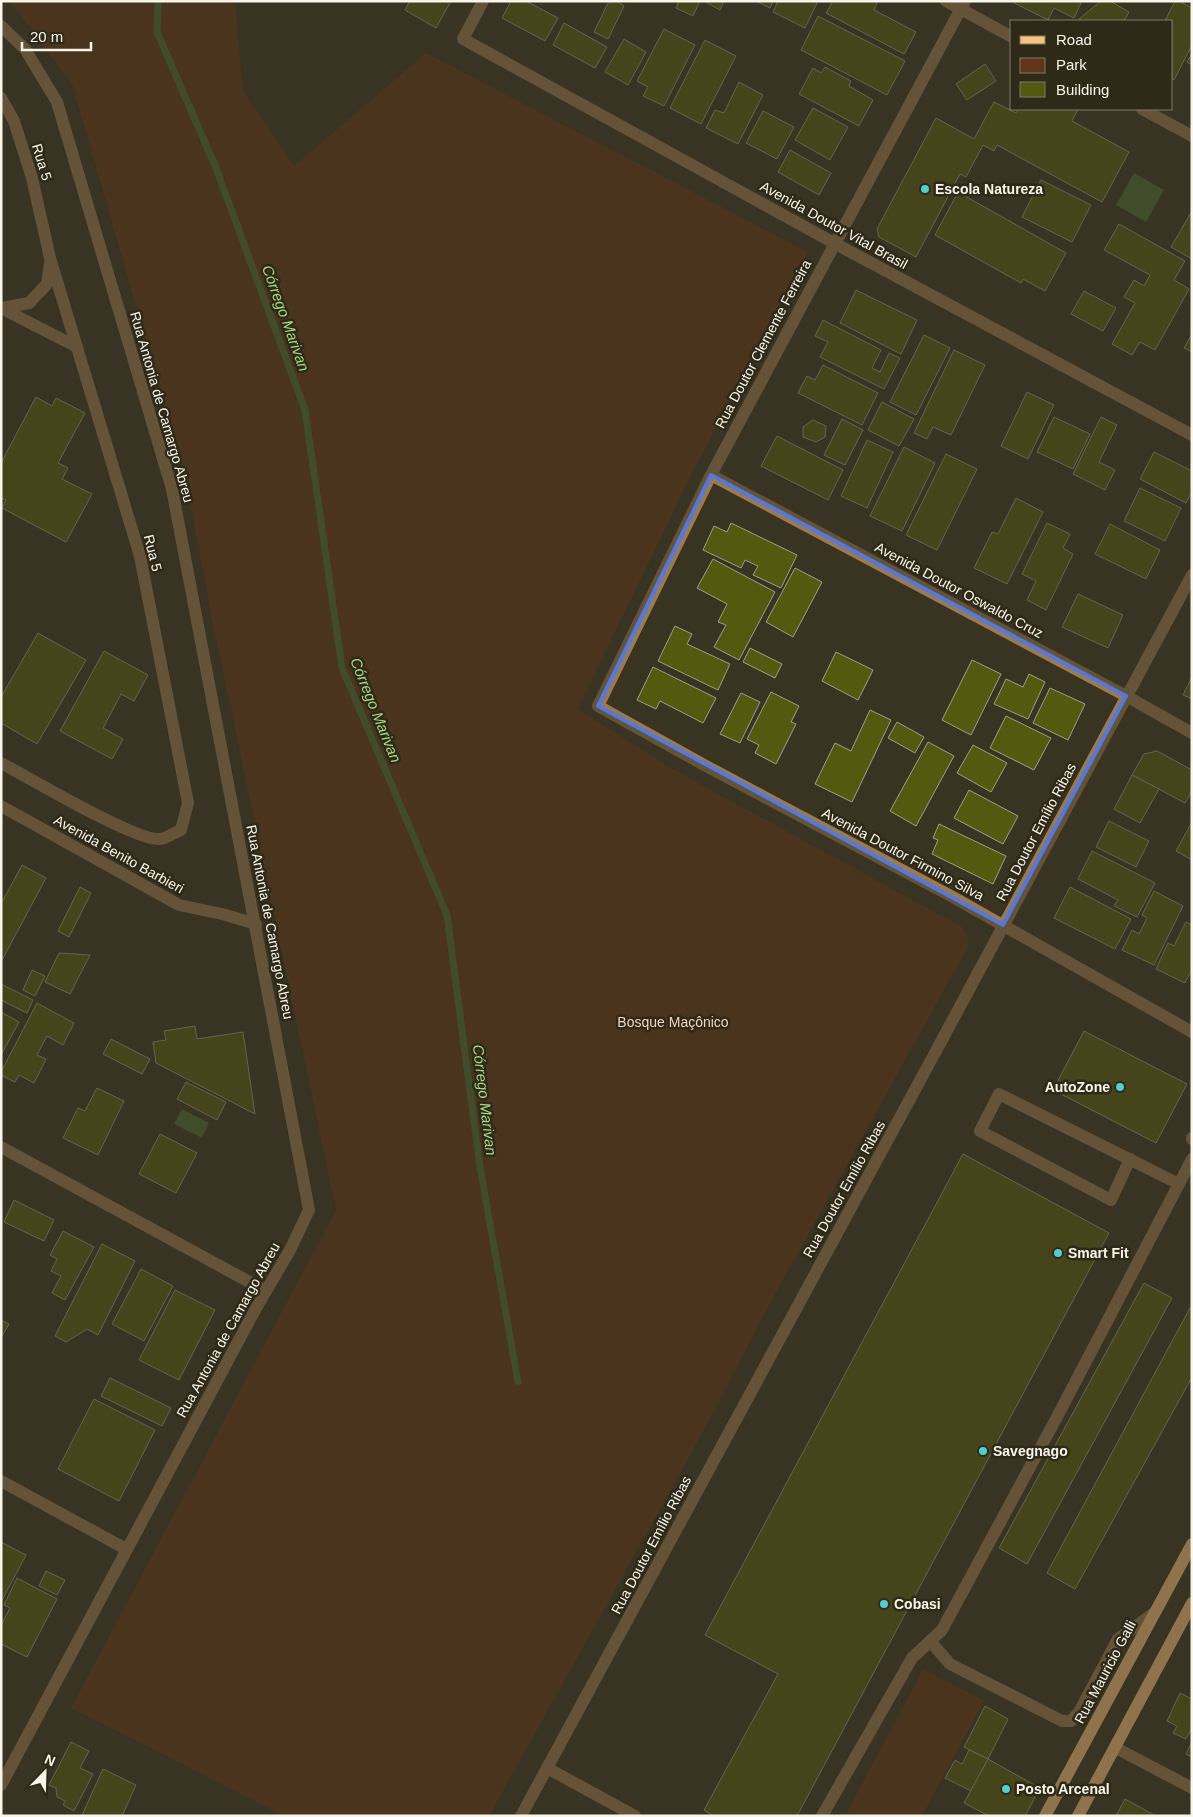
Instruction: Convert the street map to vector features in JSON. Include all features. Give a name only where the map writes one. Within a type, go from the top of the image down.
[{"type":"main road","name":"Rua Mauricio Galli","points":[[1044,1816],[1192,1544]]},
{"type":"main road","points":[[1078,1816],[1192,1603]]},
{"type":"street","name":"Avenida Doutor Vital Brasil","points":[[483,1],[463,39],[834,243],[1192,435]]},
{"type":"street","points":[[946,1],[963,5],[1010,36]]},
{"type":"street","name":"Rua Doutor Clemente Ferreira","points":[[598,706],[711,475],[963,5]]},
{"type":"street","name":"Rua Antonia de Camargo Abreu","points":[[1,26],[25,49],[57,102],[172,489],[309,1210],[290,1250],[126,1549],[1,1785]]},
{"type":"street","name":"Rua 5","points":[[1,98],[14,122],[32,178],[50,258],[140,556],[188,803],[181,830],[160,840],[140,835],[1,763]]},
{"type":"street","points":[[1144,110],[1192,136]]},
{"type":"street","points":[[2,308],[29,304],[47,284],[50,258]]},
{"type":"street","points":[[2,308],[78,347]]},
{"type":"street","name":"Avenida Doutor Oswaldo Cruz","points":[[711,475],[1126,696],[1192,734]]},
{"type":"street","name":"Rua Doutor Emílio Ribas","points":[[521,1816],[1192,575]]},
{"type":"street","name":"Avenida Doutor Firmino Silva","points":[[598,706],[1003,925],[1192,1032]]},
{"type":"street","name":"Avenida Benito Barbieri","points":[[1,806],[180,905],[256,924]]},
{"type":"street","points":[[1130,1160],[1111,1200],[980,1131],[999,1094],[1179,1184]]},
{"type":"street","points":[[1,1148],[266,1291]]},
{"type":"street","points":[[822,1816],[912,1658],[942,1630],[1066,1400],[1192,1159]]},
{"type":"street","points":[[1,1481],[126,1549]]},
{"type":"street","points":[[930,1642],[950,1664],[1062,1721],[1071,1721],[1079,1712],[1118,1639],[1154,1614]]},
{"type":"street","points":[[1116,1748],[1192,1788]]},
{"type":"street","points":[[547,1768],[635,1816]]},
{"type":"highlighted area","points":[[711,475],[1126,696],[1003,925],[598,706]]},
{"type":"green space","name":"Bosque Maçônico","points":[[10,1],[235,1],[243,91],[294,166],[426,53],[808,252],[691,475],[578,709],[669,767],[962,927],[967,935],[968,947],[763,1316],[714,1412],[489,1816],[284,1816],[71,1708],[336,1210],[213,624],[184,472],[72,84]]},
{"type":"green space","points":[[923,1669],[984,1701],[922,1816],[845,1816]]},
{"type":"shaded area","points":[[1134,173],[1164,190],[1146,222],[1116,205]]},
{"type":"shaded area","points":[[182,1109],[209,1123],[202,1138],[174,1124]]},
{"type":"building","points":[[410,1],[451,1],[436,28],[405,10]]},
{"type":"building","points":[[511,1],[526,1],[558,18],[545,41],[502,18]]},
{"type":"building","points":[[609,1],[616,1],[624,6],[608,39],[594,32]]},
{"type":"building","points":[[679,1],[700,1],[693,16],[676,8]]},
{"type":"building","points":[[704,1],[724,1],[720,10]]},
{"type":"building","points":[[756,1],[773,1],[770,8]]},
{"type":"building","points":[[778,1],[818,1],[805,28],[773,12]]},
{"type":"building","points":[[833,1],[878,1],[874,10],[916,32],[904,54],[826,13]]},
{"type":"building","points":[[1015,1],[1082,1],[1074,18],[1054,8],[1048,20],[1014,3]]},
{"type":"building","points":[[1101,1],[1110,1],[1129,12],[1125,20],[1079,19]]},
{"type":"building","points":[[1175,1],[1179,1],[1192,8],[1192,45],[1174,80],[1173,20],[1166,20]]},
{"type":"building","points":[[818,16],[905,61],[887,95],[801,50]]},
{"type":"building","points":[[564,23],[607,47],[595,68],[553,45]]},
{"type":"building","points":[[664,29],[695,45],[664,106],[643,96],[648,87],[637,81]]},
{"type":"building","points":[[624,39],[646,52],[628,85],[605,72]]},
{"type":"building","points":[[705,40],[736,56],[701,124],[670,108]]},
{"type":"building","points":[[1192,53],[1192,65],[1187,62]]},
{"type":"building","points":[[985,64],[996,81],[967,100],[956,84]]},
{"type":"building","points":[[825,67],[851,81],[849,86],[873,100],[859,126],[799,94],[813,68],[821,73]]},
{"type":"building","points":[[739,82],[763,95],[738,144],[706,128],[715,110],[724,113]]},
{"type":"building","name":"Escola Natureza","points":[[994,102],[1016,113],[1018,110],[1078,110],[1072,121],[1129,152],[1102,202],[997,145],[994,151],[983,145],[966,177],[960,174],[916,257],[879,237],[877,229],[936,118],[974,139]]},
{"type":"building","points":[[813,108],[848,127],[830,160],[795,140]]},
{"type":"building","points":[[763,111],[794,127],[777,159],[746,143]]},
{"type":"building","points":[[790,150],[831,173],[819,195],[778,172]]},
{"type":"building","points":[[1041,180],[1091,205],[1072,242],[1022,217]]},
{"type":"building","points":[[958,192],[1066,253],[1045,291],[1023,279],[1021,283],[935,235]]},
{"type":"building","points":[[1192,211],[1192,259],[1171,247]]},
{"type":"building","points":[[1119,224],[1185,261],[1174,280],[1189,289],[1155,350],[1140,342],[1132,355],[1112,344],[1135,303],[1124,297],[1134,280],[1144,286],[1150,275],[1104,250]]},
{"type":"building","points":[[856,290],[917,320],[901,354],[840,323]]},
{"type":"building","points":[[1084,291],[1116,308],[1103,331],[1071,314]]},
{"type":"building","points":[[823,320],[881,350],[872,368],[880,372],[889,353],[900,358],[884,389],[820,357],[828,342],[815,336]]},
{"type":"building","points":[[1192,334],[1192,352],[1184,348]]},
{"type":"building","points":[[924,335],[950,348],[916,415],[890,402]]},
{"type":"building","points":[[954,350],[985,365],[951,435],[933,427],[927,439],[914,433]]},
{"type":"building","points":[[823,365],[878,393],[862,425],[798,393],[807,376],[815,380]]},
{"type":"building","points":[[1027,392],[1054,405],[1028,459],[1001,446]]},
{"type":"building","points":[[36,397],[52,406],[56,398],[85,413],[58,463],[68,468],[62,479],[92,494],[66,542],[2,508],[6,500],[1,498],[1,463]]},
{"type":"building","points":[[882,402],[914,419],[899,446],[868,430]]},
{"type":"building","points":[[1054,417],[1090,434],[1073,469],[1037,452]]},
{"type":"building","points":[[1101,417],[1117,425],[1099,462],[1115,470],[1105,490],[1073,474]]},
{"type":"building","points":[[842,419],[863,430],[845,465],[824,455]]},
{"type":"building","points":[[813,420],[826,426],[825,437],[816,442],[803,437],[803,427]]},
{"type":"building","points":[[777,436],[843,470],[828,500],[761,466]]},
{"type":"building","points":[[867,440],[893,452],[867,508],[841,496]]},
{"type":"building","points":[[904,447],[935,463],[902,531],[870,516]]},
{"type":"building","points":[[1154,452],[1192,471],[1192,492],[1186,503],[1140,479]]},
{"type":"building","points":[[946,454],[977,469],[937,550],[906,535]]},
{"type":"building","points":[[1140,488],[1181,508],[1165,541],[1124,521]]},
{"type":"building","points":[[1016,498],[1043,512],[1007,584],[974,568],[992,532],[998,534]]},
{"type":"building","points":[[731,523],[797,555],[781,588],[753,575],[758,566],[745,560],[741,568],[703,550],[714,526],[727,532]]},
{"type":"building","points":[[1047,523],[1070,534],[1063,548],[1073,554],[1046,610],[1027,600],[1036,581],[1022,574]]},
{"type":"building","points":[[1110,524],[1160,550],[1146,579],[1095,554]]},
{"type":"building","points":[[713,559],[775,592],[739,660],[714,647],[726,625],[718,622],[727,604],[697,588]]},
{"type":"building","points":[[795,568],[822,582],[793,637],[766,622]]},
{"type":"building","points":[[1078,594],[1123,615],[1108,648],[1062,627]]},
{"type":"building","points":[[675,626],[692,634],[687,644],[730,664],[718,690],[658,661]]},
{"type":"building","points":[[38,633],[86,660],[37,744],[1,723],[1,697]]},
{"type":"building","points":[[750,648],[782,664],[775,678],[743,662]]},
{"type":"building","points":[[104,651],[148,675],[134,701],[121,694],[103,728],[123,739],[112,759],[60,731]]},
{"type":"building","points":[[836,652],[873,670],[858,700],[822,681]]},
{"type":"building","points":[[972,660],[1001,674],[971,735],[942,720]]},
{"type":"building","points":[[653,667],[716,698],[703,723],[660,701],[656,709],[637,700]]},
{"type":"building","points":[[1029,674],[1045,682],[1028,719],[994,704],[1006,679],[1023,687]]},
{"type":"building","points":[[1192,677],[1192,699],[1183,695]]},
{"type":"building","points":[[1050,688],[1085,704],[1068,740],[1033,723]]},
{"type":"building","points":[[771,692],[799,706],[791,722],[796,724],[776,764],[755,753],[759,745],[747,739]]},
{"type":"building","points":[[741,693],[760,702],[740,743],[720,734]]},
{"type":"building","points":[[870,710],[891,720],[852,802],[815,784],[835,743],[851,751]]},
{"type":"building","points":[[1006,716],[1051,738],[1034,770],[990,748]]},
{"type":"building","points":[[897,722],[924,737],[915,753],[888,738]]},
{"type":"building","points":[[928,742],[954,756],[916,826],[890,811]]},
{"type":"building","points":[[973,745],[1007,763],[991,792],[957,773]]},
{"type":"building","points":[[1157,751],[1192,770],[1192,791],[1185,803],[1132,775],[1144,754]]},
{"type":"building","points":[[1132,775],[1159,789],[1140,823],[1114,809]]},
{"type":"building","points":[[969,790],[1018,816],[1003,844],[954,818]]},
{"type":"building","points":[[1109,821],[1149,841],[1136,867],[1096,847]]},
{"type":"building","points":[[1192,822],[1192,860],[1176,851]]},
{"type":"building","points":[[939,824],[1006,856],[993,884],[932,854],[938,840],[933,838]]},
{"type":"building","points":[[1092,851],[1155,883],[1137,917],[1114,906],[1118,900],[1078,879]]},
{"type":"building","points":[[22,865],[46,878],[1,962],[1,904]]},
{"type":"building","points":[[80,887],[91,893],[69,937],[58,931]]},
{"type":"building","points":[[1070,887],[1131,919],[1115,949],[1054,918]]},
{"type":"building","points":[[1154,891],[1183,906],[1154,965],[1122,950],[1132,930],[1139,934],[1147,918],[1142,915]]},
{"type":"building","points":[[1186,922],[1192,925],[1192,969],[1185,983],[1156,969],[1168,943],[1174,946]]},
{"type":"building","points":[[59,953],[90,955],[70,994],[45,982]]},
{"type":"building","points":[[32,970],[45,976],[35,996],[23,990]]},
{"type":"building","points":[[1,984],[33,1000],[27,1013],[1,1000]]},
{"type":"building","points":[[37,1003],[74,1023],[63,1045],[47,1036],[37,1055],[46,1059],[34,1083],[19,1075],[15,1082],[1,1075],[1,1072]]},
{"type":"building","points":[[1,1012],[19,1022],[1,1055]]},
{"type":"building","points":[[195,1026],[197,1039],[243,1032],[255,1114],[156,1063],[153,1042],[166,1040],[164,1031]]},
{"type":"building","name":"AutoZone","points":[[1084,1031],[1187,1084],[1156,1143],[1053,1090]]},
{"type":"building","points":[[111,1039],[150,1059],[142,1074],[103,1054]]},
{"type":"building","points":[[186,1082],[226,1102],[217,1120],[177,1099]]},
{"type":"building","points":[[97,1088],[124,1101],[98,1155],[63,1138],[78,1108],[85,1111]]},
{"type":"building","points":[[160,1134],[197,1153],[176,1193],[139,1174]]},
{"type":"building","points":[[963,1154],[1109,1233],[797,1816],[714,1816],[704,1810],[778,1674],[705,1635]]},
{"type":"building","points":[[14,1200],[54,1220],[44,1241],[4,1222]]},
{"type":"building","points":[[63,1231],[94,1247],[65,1300],[52,1293],[61,1276],[51,1271],[57,1259],[50,1255]]},
{"type":"building","points":[[102,1244],[135,1261],[98,1335],[87,1329],[66,1342],[55,1336]]},
{"type":"building","points":[[141,1269],[173,1286],[144,1341],[112,1324]]},
{"type":"building","points":[[1144,1283],[1172,1298],[1027,1564],[999,1548]]},
{"type":"building","points":[[175,1290],[215,1310],[179,1380],[139,1360]]},
{"type":"building","points":[[1190,1308],[1192,1309],[1192,1377],[1075,1589],[1047,1573]]},
{"type":"building","points":[[1,1320],[9,1324],[1,1338]]},
{"type":"building","points":[[110,1378],[171,1408],[162,1426],[101,1396]]},
{"type":"building","points":[[94,1399],[155,1430],[119,1501],[58,1469]]},
{"type":"building","points":[[1,1542],[26,1555],[1,1602]]},
{"type":"building","points":[[46,1571],[65,1580],[57,1595],[39,1586]]},
{"type":"building","points":[[17,1578],[57,1599],[27,1657],[1,1644],[1,1625],[10,1608],[4,1605]]},
{"type":"building","points":[[1180,1693],[1192,1699],[1192,1728],[1186,1739],[1173,1733],[1177,1726],[1167,1721]]},
{"type":"building","points":[[985,1706],[1008,1719],[988,1759],[964,1747]]},
{"type":"building","points":[[71,1742],[89,1751],[80,1768],[93,1774],[74,1811],[63,1805],[65,1801],[57,1797],[56,1788],[49,1785]]},
{"type":"building","points":[[1192,1742],[1192,1757],[1186,1754]]},
{"type":"building","points":[[969,1750],[988,1759],[971,1791],[945,1778],[955,1760],[962,1764]]},
{"type":"building","name":"Posto Arcenal","points":[[988,1759],[1040,1788],[1025,1816],[989,1816],[964,1803]]},
{"type":"building","points":[[103,1769],[136,1785],[122,1816],[84,1816],[82,1815]]},
{"type":"building","points":[[1125,1799],[1154,1815],[1116,1816]]},
{"type":"waterway","name":"Córrego Marivan","points":[[158,1],[157,32],[216,168],[305,410],[342,668],[447,915],[480,1167],[518,1382]]},
{"type":"place","name":"Escola Natureza","points":[[925,189]]},
{"type":"place","name":"AutoZone","points":[[1120,1087]]},
{"type":"place","name":"Smart Fit","points":[[1058,1253]]},
{"type":"place","name":"Savegnago","points":[[983,1451]]},
{"type":"place","name":"Cobasi","points":[[884,1604]]},
{"type":"place","name":"Posto Arcenal","points":[[1006,1789]]}]
